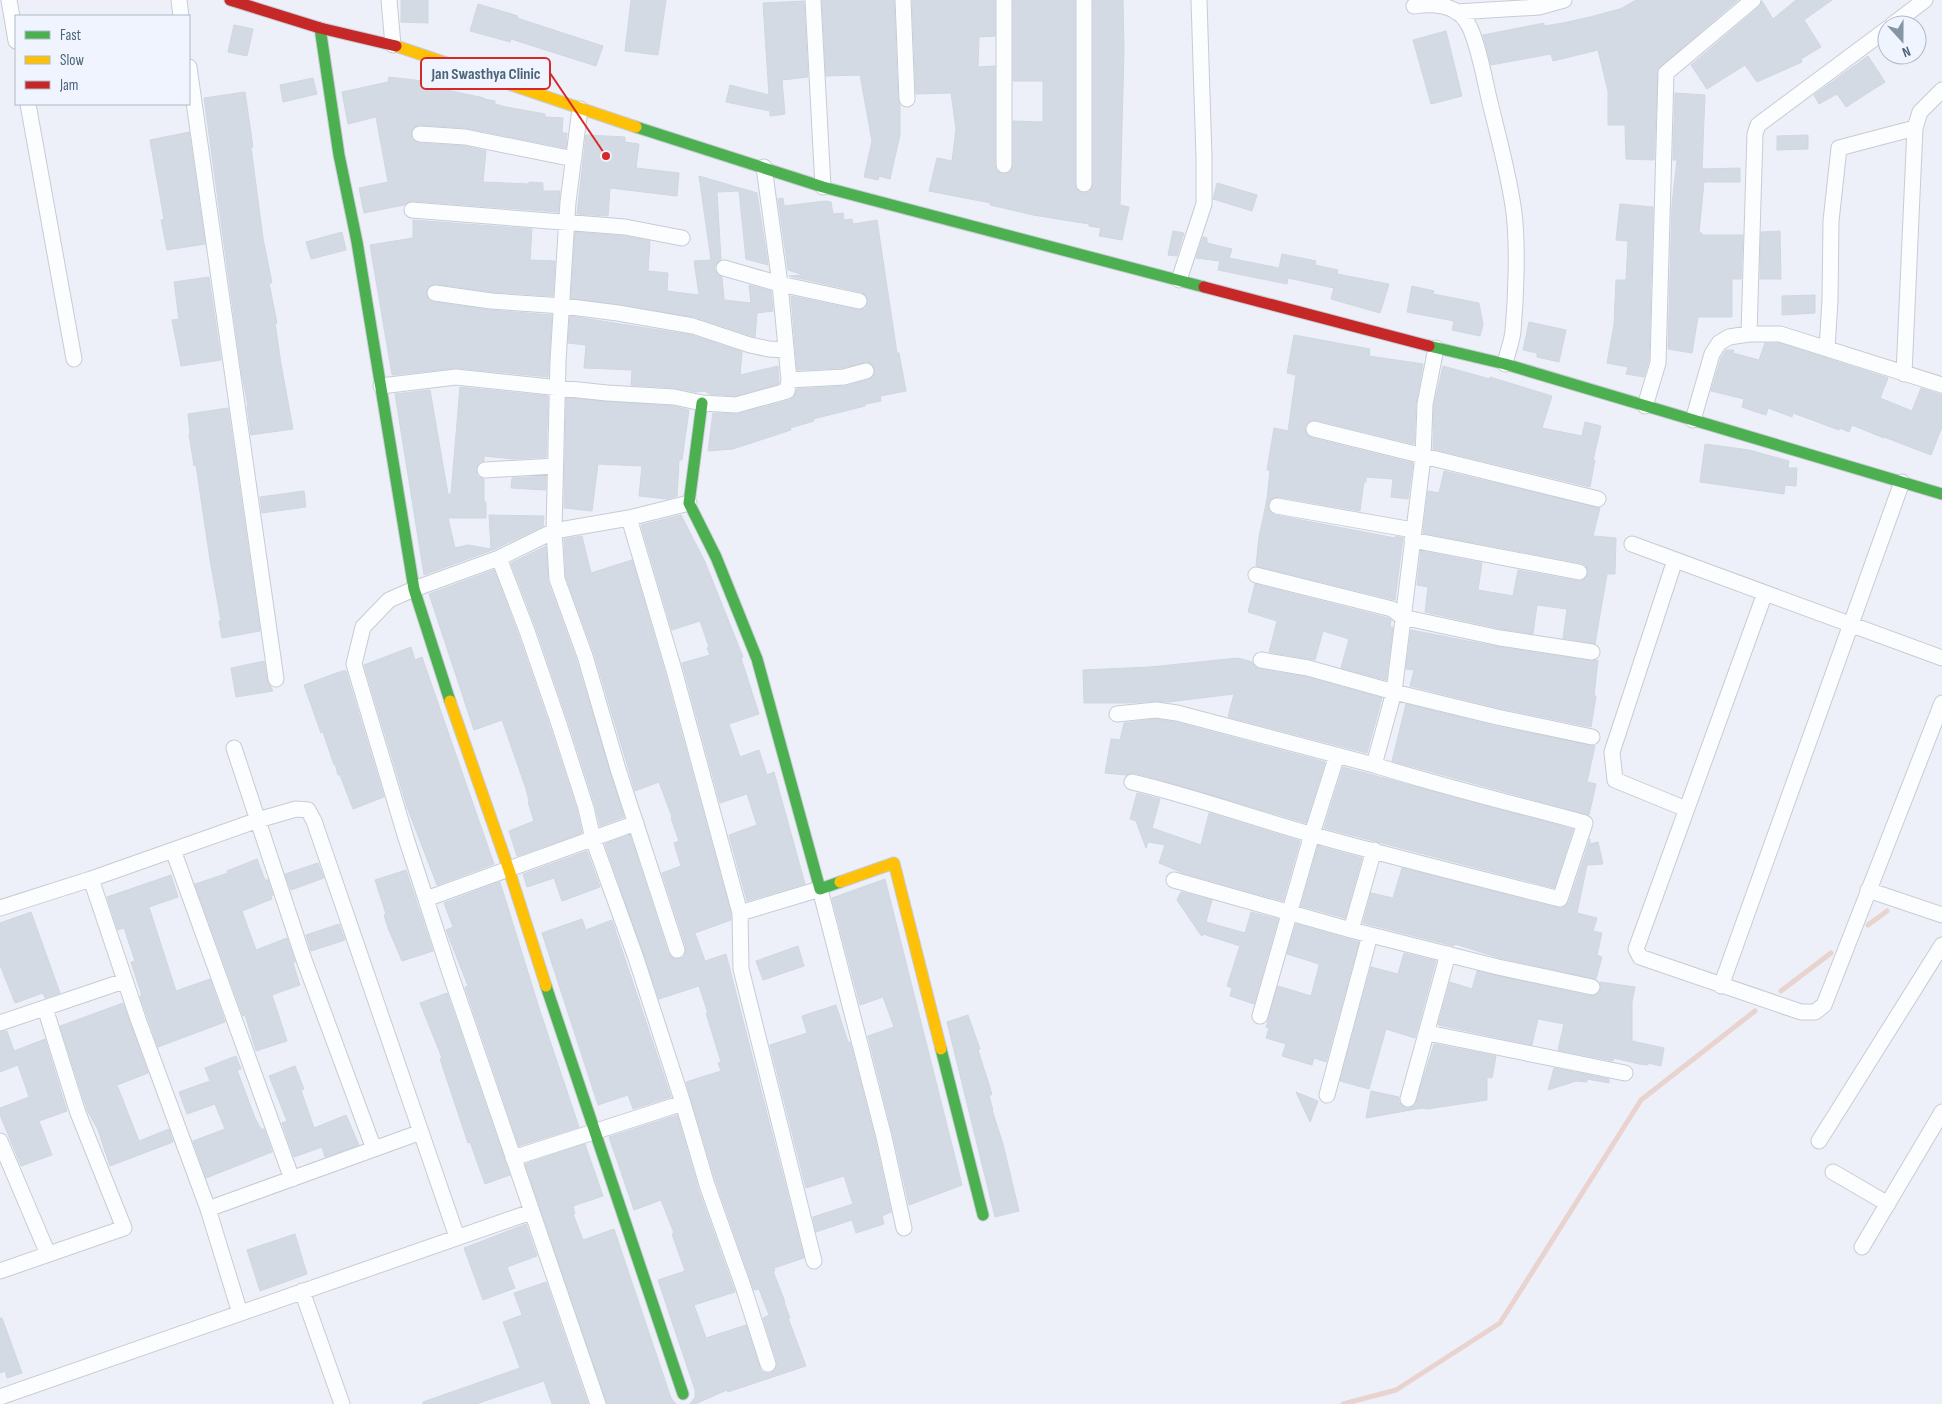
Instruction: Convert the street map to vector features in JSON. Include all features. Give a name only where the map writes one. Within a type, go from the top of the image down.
[{"type":"street","points":[[9,0],[15,35]]},
{"type":"street","points":[[179,0],[182,15]]},
{"type":"street","points":[[230,0],[320,28],[392,46],[823,187],[1436,348],[1505,364],[1942,494]]},
{"type":"street","points":[[389,0],[392,46]]},
{"type":"street","points":[[813,0],[823,187]]},
{"type":"street","points":[[903,0],[907,99]]},
{"type":"street","points":[[1004,0],[1004,165]]},
{"type":"street","points":[[1084,0],[1084,184]]},
{"type":"street","points":[[1179,280],[1204,204],[1198,0]]},
{"type":"street","points":[[1456,12],[1564,0]]},
{"type":"street","points":[[1645,406],[1658,363],[1666,73],[1753,0]]},
{"type":"street","points":[[1905,15],[1925,0]]},
{"type":"street","points":[[1414,6],[1429,4],[1443,6],[1456,12],[1466,20],[1475,44],[1514,213],[1516,246],[1513,332],[1505,364]]},
{"type":"street","points":[[320,28],[339,155],[357,242],[414,588],[432,651],[509,870],[594,1132],[683,1394]]},
{"type":"street","points":[[1749,334],[1755,134],[1758,124],[1877,36]]},
{"type":"street","points":[[190,74],[276,679]]},
{"type":"street","points":[[1904,374],[1915,128],[1920,112],[1942,90]]},
{"type":"street","points":[[28,105],[74,359]]},
{"type":"street","points":[[580,109],[562,306],[555,466],[554,531],[557,579],[585,656],[677,950]]},
{"type":"street","points":[[1827,349],[1830,300],[1830,221],[1839,148],[1915,128]]},
{"type":"street","points":[[420,134],[465,137],[574,159]]},
{"type":"street","points":[[381,386],[456,377],[607,393],[674,397],[702,403],[736,405],[787,391],[789,380],[780,284],[764,167]]},
{"type":"street","points":[[412,210],[568,224],[625,227],[682,238]]},
{"type":"street","points":[[724,268],[780,284],[859,301]]},
{"type":"street","points":[[435,293],[491,301],[562,306],[692,326],[750,345],[786,350]]},
{"type":"street","points":[[1693,420],[1712,354],[1719,342],[1729,337],[1749,334],[1780,334],[1942,385]]},
{"type":"street","points":[[1374,765],[1394,692],[1423,457],[1425,404],[1436,348]]},
{"type":"street","points":[[789,380],[844,377],[866,371]]},
{"type":"street","points":[[702,403],[689,503],[716,557],[757,659],[793,797],[820,889],[884,1137],[904,1228]]},
{"type":"street","points":[[1314,429],[1598,499]]},
{"type":"street","points":[[485,470],[555,466]]},
{"type":"street","points":[[1721,986],[1902,482]]},
{"type":"street","points":[[598,1404],[531,1212],[426,899],[354,664],[364,627],[388,600],[414,588],[499,558],[554,531],[629,518],[689,503]]},
{"type":"street","points":[[1277,506],[1579,572]]},
{"type":"street","points":[[629,518],[680,688],[740,913],[741,969],[814,1261]]},
{"type":"street","points":[[1632,544],[1942,658]]},
{"type":"street","points":[[499,558],[527,631],[558,722],[586,808],[593,839],[636,958],[684,1102],[707,1185],[768,1364]]},
{"type":"street","points":[[1675,560],[1612,752],[1612,765],[1615,780],[1686,809]]},
{"type":"street","points":[[1256,575],[1392,609],[1402,616],[1500,638],[1592,652]]},
{"type":"street","points":[[1765,593],[1636,949],[1640,957],[1802,1012],[1815,1012],[1824,1004],[1942,703]]},
{"type":"street","points":[[1261,660],[1308,668],[1394,692],[1497,717],[1592,737]]},
{"type":"street","points":[[1117,714],[1156,710],[1177,713],[1585,823],[1560,899],[1312,834],[1185,795],[1132,782]]},
{"type":"street","points":[[234,748],[303,958],[374,1149]]},
{"type":"street","points":[[1260,1016],[1312,834],[1337,755]]},
{"type":"street","points":[[0,908],[91,879],[258,820],[296,809],[308,810],[314,821],[457,1237]]},
{"type":"street","points":[[426,899],[636,823]]},
{"type":"street","points":[[173,850],[292,1179]]},
{"type":"street","points":[[1351,930],[1374,850]]},
{"type":"street","points":[[740,913],[820,889],[894,863],[983,1215]]},
{"type":"street","points":[[91,879],[124,981],[208,1209],[240,1313]]},
{"type":"street","points":[[1174,880],[1370,935],[1592,987]]},
{"type":"street","points":[[1868,890],[1942,915]]},
{"type":"street","points":[[1326,1095],[1370,935]]},
{"type":"street","points":[[1819,1141],[1942,944]]},
{"type":"street","points":[[1408,1099],[1428,1033],[1448,954]]},
{"type":"street","points":[[0,1023],[124,981]]},
{"type":"street","points":[[0,1272],[124,1228],[78,1113],[44,1008]]},
{"type":"street","points":[[1428,1033],[1625,1073]]},
{"type":"street","points":[[513,1158],[684,1102]]},
{"type":"street","points":[[1862,1248],[1942,1112]]},
{"type":"street","points":[[208,1209],[421,1132]]},
{"type":"street","points":[[0,1141],[48,1254]]},
{"type":"street","points":[[1833,1172],[1888,1204]]},
{"type":"street","points":[[0,1397],[531,1212]]},
{"type":"street","points":[[302,1291],[342,1404]]},
{"type":"building","points":[[401,0],[428,0],[428,23],[401,22]]},
{"type":"building","points":[[631,0],[666,0],[658,55],[625,51]]},
{"type":"building","points":[[822,0],[894,0],[900,135],[890,179],[879,176],[878,180],[864,177],[872,141],[860,75],[826,76]]},
{"type":"building","points":[[912,0],[995,0],[995,36],[979,37],[978,67],[995,66],[995,165],[996,170],[1004,174],[1009,173],[1013,165],[1013,121],[1043,122],[1043,81],[1013,81],[1013,0],[1075,0],[1075,184],[1076,189],[1084,193],[1089,192],[1093,184],[1093,0],[1123,0],[1124,50],[1120,205],[1129,207],[1122,240],[1099,236],[1101,228],[1089,226],[1089,224],[1033,215],[990,205],[991,203],[929,191],[937,158],[952,161],[956,129],[951,93],[916,94]]},
{"type":"building","points":[[1636,0],[1738,0],[1658,69],[1654,160],[1626,159],[1625,125],[1608,125],[1608,91],[1598,50],[1553,61],[1551,54],[1491,65],[1483,35],[1544,23],[1544,26],[1590,17],[1620,9]]},
{"type":"building","points":[[1796,0],[1832,0],[1804,20],[1821,47],[1801,59],[1802,62],[1757,82],[1745,65],[1707,89],[1691,65],[1759,7],[1762,1],[1773,19]]},
{"type":"building","points":[[804,1],[808,77],[782,80],[785,114],[770,116],[770,111],[726,102],[730,85],[769,95],[763,3]]},
{"type":"building","points":[[478,4],[603,46],[596,66],[511,39],[510,42],[470,31]]},
{"type":"building","points":[[234,25],[253,29],[247,56],[228,52]]},
{"type":"building","points":[[1446,31],[1462,96],[1431,104],[1413,40]]},
{"type":"building","points":[[1868,56],[1885,82],[1846,107],[1837,94],[1819,104],[1814,95]]},
{"type":"building","points":[[389,77],[423,81],[422,84],[447,88],[447,90],[495,101],[495,104],[506,107],[545,114],[545,117],[563,118],[562,133],[567,133],[566,148],[466,128],[420,125],[413,128],[411,134],[412,139],[419,143],[464,146],[486,151],[483,182],[543,183],[543,191],[560,191],[558,212],[413,201],[404,205],[364,213],[359,188],[388,182],[376,117],[348,124],[342,92],[388,82]]},
{"type":"building","points":[[313,78],[317,94],[283,102],[280,85]]},
{"type":"building","points":[[245,92],[263,238],[272,283],[269,283],[293,429],[251,435],[204,98]]},
{"type":"building","points":[[1675,93],[1705,95],[1702,169],[1740,168],[1740,182],[1704,182],[1699,233],[1702,233],[1702,235],[1743,235],[1741,279],[1732,279],[1732,317],[1698,317],[1692,353],[1668,349],[1672,204],[1677,160],[1673,160]]},
{"type":"building","points":[[189,132],[205,244],[167,250],[161,220],[164,219],[150,140]]},
{"type":"building","points":[[586,135],[625,137],[625,142],[639,144],[636,168],[679,173],[677,196],[610,188],[608,216],[577,214]]},
{"type":"building","points":[[1808,135],[1808,149],[1777,150],[1777,136]]},
{"type":"building","points":[[699,176],[757,193],[768,265],[746,259],[739,191],[717,192],[721,259],[715,265],[715,270],[722,277],[724,300],[751,303],[749,285],[771,291],[773,311],[757,313],[755,337],[695,317],[571,298],[575,232],[624,236],[650,241],[648,271],[668,273],[667,291],[699,295],[694,261],[711,260]]},
{"type":"building","points":[[1217,183],[1257,195],[1252,211],[1213,199]]},
{"type":"building","points":[[783,198],[784,206],[831,202],[833,214],[843,213],[844,220],[852,219],[853,224],[877,220],[897,353],[899,353],[906,391],[880,396],[881,401],[813,419],[814,421],[790,428],[791,430],[733,449],[708,451],[713,413],[738,414],[790,400],[794,397],[797,389],[846,386],[868,380],[875,374],[873,365],[868,362],[842,368],[797,370],[791,296],[858,310],[866,308],[868,299],[861,292],[789,276],[803,275],[788,270],[778,199]]},
{"type":"building","points":[[1620,204],[1653,207],[1649,360],[1644,377],[1626,374],[1628,367],[1607,363],[1614,325],[1616,280],[1626,280],[1628,241],[1616,240]]},
{"type":"building","points":[[413,220],[532,229],[530,260],[555,261],[553,296],[492,292],[436,284],[428,287],[426,292],[429,300],[434,302],[490,310],[552,315],[548,377],[457,368],[392,375],[370,245],[413,238]]},
{"type":"building","points":[[1173,231],[1184,233],[1177,256],[1168,255]]},
{"type":"building","points":[[1780,231],[1781,279],[1760,279],[1761,232]]},
{"type":"building","points":[[342,232],[346,250],[311,259],[306,242]]},
{"type":"building","points":[[1203,237],[1207,238],[1207,243],[1232,249],[1229,258],[1279,268],[1282,254],[1316,261],[1315,265],[1338,270],[1337,274],[1389,284],[1380,313],[1331,299],[1334,288],[1288,278],[1287,284],[1218,270],[1220,261],[1196,258]]},
{"type":"building","points":[[209,277],[221,360],[181,366],[172,320],[179,319],[174,282]]},
{"type":"building","points":[[1412,286],[1434,291],[1433,294],[1479,303],[1483,325],[1480,336],[1452,330],[1454,321],[1407,312]]},
{"type":"building","points":[[1815,295],[1815,313],[1782,315],[1782,296]]},
{"type":"building","points":[[570,316],[691,335],[742,352],[740,375],[778,366],[779,384],[735,396],[710,394],[704,391],[696,392],[675,388],[631,385],[632,370],[584,368],[586,345],[568,343]]},
{"type":"building","points":[[1529,322],[1566,330],[1559,362],[1537,357],[1537,353],[1523,350]]},
{"type":"building","points":[[1294,335],[1370,349],[1369,356],[1423,364],[1416,404],[1414,444],[1316,420],[1308,422],[1305,427],[1307,435],[1312,438],[1413,463],[1408,499],[1391,497],[1393,479],[1366,477],[1360,511],[1279,497],[1270,500],[1268,505],[1271,513],[1275,515],[1403,538],[1395,600],[1256,566],[1259,537],[1267,499],[1270,470],[1267,470],[1274,428],[1288,431],[1296,375],[1287,373]]},
{"type":"building","points":[[1765,343],[1779,343],[1888,378],[1880,398],[1912,411],[1921,388],[1942,395],[1942,427],[1931,455],[1852,425],[1849,432],[1793,413],[1792,417],[1768,408],[1766,415],[1742,407],[1744,399],[1711,391],[1721,358],[1726,350],[1734,350],[1733,353],[1759,360]]},
{"type":"building","points":[[1443,366],[1490,379],[1490,377],[1552,396],[1542,428],[1582,436],[1585,422],[1601,426],[1593,460],[1595,460],[1590,487],[1433,449],[1434,405]]},
{"type":"building","points":[[460,387],[548,396],[546,457],[513,459],[484,456],[484,461],[479,462],[476,470],[477,476],[484,479],[486,518],[448,518],[455,548],[468,545],[491,549],[489,515],[544,516],[543,526],[495,549],[424,575],[395,394],[430,390],[448,494],[451,494]]},
{"type":"building","points":[[566,398],[673,406],[689,410],[682,460],[679,460],[677,496],[667,499],[639,496],[642,466],[598,464],[592,511],[564,508]]},
{"type":"building","points":[[228,408],[260,631],[222,638],[219,621],[221,621],[196,465],[194,466],[189,434],[188,414]]},
{"type":"building","points":[[1705,444],[1749,450],[1789,461],[1788,468],[1797,468],[1796,486],[1785,485],[1784,494],[1700,482]]},
{"type":"building","points":[[1444,471],[1600,508],[1593,536],[1616,538],[1615,574],[1607,574],[1595,644],[1563,638],[1567,609],[1537,605],[1533,634],[1425,612],[1428,587],[1417,585],[1421,551],[1482,563],[1478,590],[1513,596],[1518,570],[1578,581],[1586,578],[1588,573],[1585,565],[1581,563],[1423,533],[1428,491],[1439,493]]},
{"type":"building","points":[[546,476],[546,490],[511,488],[512,478]]},
{"type":"building","points":[[304,491],[306,507],[262,513],[260,497]]},
{"type":"building","points":[[681,515],[705,562],[743,657],[741,658],[759,714],[729,724],[740,757],[759,750],[767,775],[774,772],[805,884],[747,901],[729,835],[757,825],[747,794],[720,803],[682,663],[710,655],[707,648],[709,647],[700,621],[672,630],[641,525]]},
{"type":"building","points":[[582,536],[591,573],[632,560],[731,914],[731,920],[695,933],[705,961],[726,954],[804,1258],[774,1268],[775,1271],[773,1271],[806,1366],[728,1392],[727,1390],[695,1404],[690,1404],[695,1397],[695,1390],[658,1280],[685,1271],[672,1234],[674,1233],[661,1200],[634,1210],[609,1137],[677,1115],[698,1188],[735,1292],[694,1305],[706,1338],[746,1325],[761,1371],[771,1373],[775,1370],[777,1362],[763,1318],[769,1315],[759,1289],[754,1290],[716,1182],[686,1082],[721,1071],[718,1063],[721,1062],[706,1013],[708,1013],[699,986],[659,999],[605,844],[630,835],[668,953],[675,959],[684,957],[686,947],[662,873],[681,866],[674,843],[679,841],[672,817],[659,782],[635,791],[594,653],[566,577],[564,539]]},
{"type":"building","points":[[546,546],[548,582],[576,659],[624,817],[600,826],[567,718],[511,563]]},
{"type":"building","points":[[494,570],[549,724],[577,810],[582,833],[517,856],[509,831],[534,821],[526,789],[502,720],[474,730],[429,594]]},
{"type":"building","points":[[1255,584],[1391,620],[1390,627],[1393,627],[1386,680],[1341,668],[1349,639],[1323,631],[1315,660],[1269,652],[1277,621],[1248,612]]},
{"type":"building","points":[[1411,630],[1499,647],[1591,661],[1598,660],[1594,696],[1596,696],[1591,727],[1499,708],[1410,686],[1414,670],[1406,669]]},
{"type":"building","points":[[411,647],[415,660],[422,657],[494,864],[437,885],[407,807],[364,665]]},
{"type":"building","points":[[1238,658],[1252,662],[1259,669],[1306,677],[1382,698],[1367,753],[1228,717],[1234,694],[1168,702],[1084,703],[1083,670],[1150,667]]},
{"type":"building","points":[[264,661],[267,680],[273,691],[236,697],[231,668]]},
{"type":"building","points":[[346,671],[384,797],[353,809],[340,775],[338,775],[334,765],[323,732],[321,733],[304,685]]},
{"type":"building","points":[[1406,704],[1495,726],[1595,746],[1587,782],[1596,784],[1589,815],[1392,761]]},
{"type":"building","points":[[1156,719],[1175,722],[1325,762],[1306,823],[1134,773],[1126,775],[1105,773],[1111,739],[1120,740],[1124,723]]},
{"type":"building","points":[[1343,767],[1573,829],[1554,888],[1324,828]]},
{"type":"building","points":[[1137,793],[1160,799],[1152,828],[1201,845],[1209,813],[1300,841],[1283,901],[1183,873],[1159,863],[1165,845],[1148,842],[1146,848],[1136,821],[1130,819]]},
{"type":"building","points":[[1590,839],[1590,844],[1598,842],[1603,864],[1587,865],[1577,913],[1597,918],[1593,931],[1602,933],[1597,955],[1602,957],[1596,979],[1500,958],[1455,944],[1454,946],[1363,923],[1371,893],[1393,898],[1402,868],[1563,908],[1569,902]]},
{"type":"building","points":[[1318,846],[1362,858],[1345,918],[1301,906]]},
{"type":"building","points":[[587,851],[600,887],[562,901],[554,878],[527,887],[523,874]]},
{"type":"building","points":[[257,859],[265,880],[268,880],[273,895],[271,896],[272,899],[242,911],[256,950],[287,938],[300,985],[272,995],[287,1041],[256,1051],[245,1015],[243,1016],[195,884],[228,873],[227,871]]},
{"type":"building","points":[[318,863],[324,878],[291,890],[285,874]]},
{"type":"building","points":[[406,870],[433,951],[402,961],[388,928],[384,915],[386,914],[375,880]]},
{"type":"building","points":[[171,875],[178,897],[149,907],[176,991],[210,979],[225,1022],[158,1047],[140,996],[142,996],[131,962],[135,961],[124,928],[118,930],[107,897]]},
{"type":"building","points":[[885,879],[962,1185],[909,1205],[868,1036],[894,1027],[883,997],[860,1005],[832,898]]},
{"type":"building","points":[[500,882],[540,1011],[579,1127],[519,1146],[465,987],[468,986],[446,930],[453,927],[444,903]]},
{"type":"building","points":[[1181,892],[1212,900],[1206,922],[1245,933],[1251,912],[1278,919],[1254,1004],[1230,996],[1232,988],[1227,986],[1240,946],[1203,934],[1202,936],[1177,900]]},
{"type":"building","points":[[31,912],[60,993],[45,998],[43,993],[15,1003],[0,965],[0,923]]},
{"type":"building","points":[[582,919],[586,930],[612,920],[671,1097],[633,1109],[628,1095],[598,1105],[542,933]]},
{"type":"building","points":[[339,924],[345,940],[311,951],[306,935]]},
{"type":"building","points":[[1296,924],[1359,942],[1326,1062],[1314,1058],[1312,1065],[1282,1056],[1286,1044],[1266,1038],[1269,1028],[1266,1027],[1278,986],[1311,996],[1319,966],[1319,964],[1287,954]]},
{"type":"building","points":[[798,946],[804,966],[763,980],[756,961]]},
{"type":"building","points":[[1404,953],[1436,961],[1415,1038],[1386,1029],[1369,1089],[1340,1081],[1371,967],[1398,974]]},
{"type":"building","points":[[1477,971],[1590,996],[1599,993],[1601,988],[1600,982],[1635,987],[1632,1002],[1632,1041],[1664,1048],[1661,1066],[1648,1063],[1648,1065],[1639,1064],[1614,1058],[1613,1061],[1558,1050],[1564,1024],[1538,1019],[1532,1045],[1438,1025],[1450,982],[1472,989]]},
{"type":"building","points":[[447,993],[510,1175],[485,1184],[470,1142],[468,1143],[440,1059],[442,1058],[420,1003]]},
{"type":"building","points":[[123,1003],[148,1073],[117,1085],[139,1141],[169,1129],[173,1142],[110,1166],[98,1130],[87,1110],[60,1026]]},
{"type":"building","points":[[836,1005],[848,1042],[850,1042],[875,1139],[891,1212],[882,1216],[884,1224],[856,1233],[852,1220],[816,1232],[813,1217],[853,1204],[844,1176],[806,1188],[770,1045],[807,1033],[802,1016]]},
{"type":"building","points":[[968,1015],[980,1049],[978,1050],[992,1094],[989,1096],[992,1110],[1003,1144],[1019,1211],[995,1217],[947,1022]]},
{"type":"building","points":[[7,1031],[14,1051],[45,1039],[67,1111],[39,1121],[52,1155],[21,1166],[0,1115],[0,1108],[29,1097],[18,1065],[0,1072],[0,1032]]},
{"type":"building","points":[[1434,1044],[1496,1056],[1492,1078],[1487,1077],[1487,1100],[1427,1109],[1422,1108],[1366,1118],[1371,1091],[1399,1097],[1399,1102],[1405,1108],[1415,1105]]},
{"type":"building","points":[[236,1056],[241,1069],[237,1070],[255,1118],[261,1129],[264,1129],[272,1152],[206,1178],[193,1141],[225,1129],[215,1104],[187,1114],[179,1092],[210,1081],[205,1068]]},
{"type":"building","points":[[295,1066],[304,1089],[301,1090],[314,1128],[346,1115],[359,1145],[325,1157],[322,1147],[294,1157],[282,1123],[287,1121],[269,1076]]},
{"type":"building","points":[[1554,1068],[1609,1079],[1609,1083],[1587,1079],[1587,1082],[1576,1081],[1548,1090]]},
{"type":"building","points":[[1296,1092],[1318,1101],[1310,1122]]},
{"type":"building","points":[[585,1144],[603,1196],[573,1206],[575,1214],[573,1214],[583,1240],[614,1229],[671,1398],[676,1404],[607,1404],[525,1164]]},
{"type":"building","points":[[526,1224],[537,1256],[507,1267],[515,1288],[483,1300],[464,1248]]},
{"type":"building","points":[[295,1234],[307,1274],[260,1291],[247,1250]]},
{"type":"building","points":[[546,1282],[588,1404],[552,1404],[544,1381],[476,1404],[423,1404],[423,1402],[520,1368],[503,1322],[522,1315],[514,1293]]},
{"type":"building","points":[[0,1318],[2,1318],[22,1373],[7,1378],[5,1371],[0,1373]]},
{"type":"waterway","points":[[1868,925],[1887,911]]},
{"type":"waterway","points":[[1781,991],[1831,953]]},
{"type":"waterway","points":[[1343,1404],[1396,1390],[1500,1323],[1641,1100],[1755,1011]]},
{"type":"traffic: fast","points":[[320,28],[339,155],[357,242],[414,589],[450,701]]},
{"type":"traffic: fast","points":[[636,127],[823,187],[1204,287]]},
{"type":"traffic: fast","points":[[1429,346],[1505,364],[1942,494]]},
{"type":"traffic: fast","points":[[702,403],[689,503],[716,557],[757,659],[820,889],[840,882]]},
{"type":"traffic: fast","points":[[546,986],[683,1394]]},
{"type":"traffic: fast","points":[[941,1049],[983,1215]]},
{"type":"traffic: slow","points":[[396,46],[636,127]]},
{"type":"traffic: slow","points":[[450,701],[509,870],[546,986]]},
{"type":"traffic: slow","points":[[840,882],[894,863],[941,1049]]},
{"type":"traffic: jam","points":[[230,0],[320,28],[396,46]]},
{"type":"traffic: jam","points":[[1204,287],[1429,346]]},
{"type":"place","name":"Jan Swasthya Clinic","points":[[606,156]]}]
